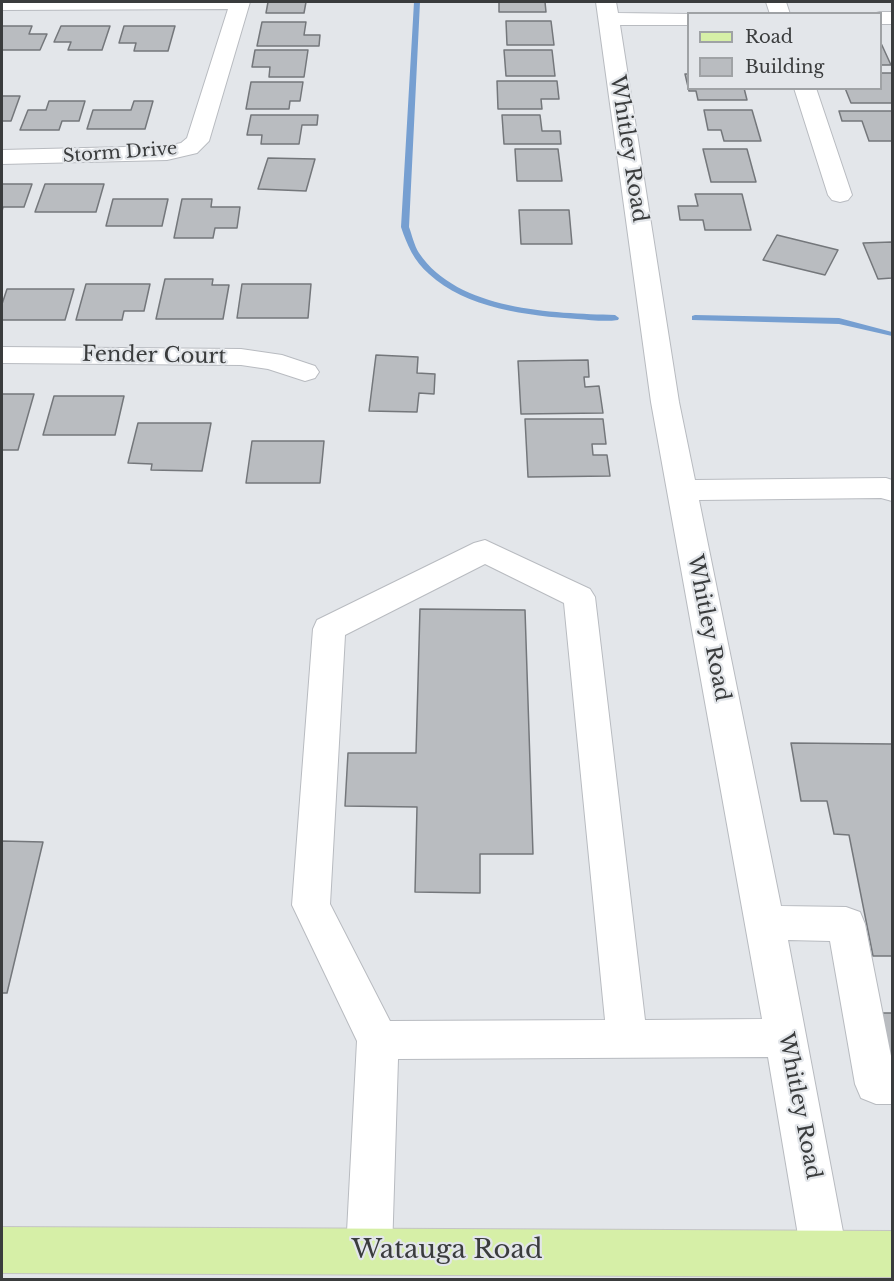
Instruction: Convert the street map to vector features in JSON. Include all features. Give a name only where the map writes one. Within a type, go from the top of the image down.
[{"type":"main road","name":"Watauga Road","points":[[2,1250],[892,1254]]},
{"type":"street","points":[[2,4],[239,2]]},
{"type":"street","name":"Storm Drive","points":[[2,157],[167,153],[189,148],[198,141],[239,2]]},
{"type":"street","points":[[607,10],[687,19]]},
{"type":"street","name":"Whitley Road","points":[[607,10],[665,402],[765,923],[824,1253]]},
{"type":"street","points":[[806,90],[840,195]]},
{"type":"street","name":"Fender Court","points":[[2,355],[241,357],[272,361],[306,372]]},
{"type":"street","points":[[682,490],[886,488],[892,491]]},
{"type":"street","points":[[369,1251],[378,1040],[311,905],[329,629],[485,551],[579,597],[627,1039]]},
{"type":"street","points":[[765,923],[846,924],[876,1084],[892,1084]]},
{"type":"street","points":[[378,1040],[786,1038]]},
{"type":"building","points":[[268,2],[306,2],[304,13],[266,13]]},
{"type":"building","points":[[499,2],[545,2],[546,12],[499,12]]},
{"type":"building","points":[[506,21],[551,21],[554,45],[507,45]]},
{"type":"building","points":[[262,22],[306,22],[304,35],[320,35],[319,46],[257,46]]},
{"type":"building","points":[[2,26],[32,26],[29,34],[47,34],[40,50],[2,50]]},
{"type":"building","points":[[61,26],[110,26],[102,50],[68,50],[71,42],[54,42]]},
{"type":"building","points":[[124,26],[175,26],[168,51],[134,51],[136,43],[119,43]]},
{"type":"building","points":[[882,45],[891,65],[882,65]]},
{"type":"building","points":[[255,50],[308,50],[304,77],[269,77],[270,67],[252,67]]},
{"type":"building","points":[[504,50],[552,50],[555,76],[506,76]]},
{"type":"building","points":[[882,73],[892,73],[892,103],[851,103],[846,90],[882,90]]},
{"type":"building","points":[[497,81],[557,81],[559,99],[541,99],[542,109],[498,109]]},
{"type":"building","points":[[251,82],[303,82],[300,101],[290,101],[289,109],[246,109]]},
{"type":"building","points":[[744,90],[747,100],[698,100],[696,91],[689,91]]},
{"type":"building","points":[[2,96],[20,96],[11,121],[2,121]]},
{"type":"building","points":[[49,101],[85,101],[79,121],[62,121],[59,130],[20,130],[28,110],[46,110]]},
{"type":"building","points":[[134,101],[153,101],[145,129],[87,129],[93,110],[131,110]]},
{"type":"building","points":[[704,110],[752,110],[761,141],[724,141],[721,130],[708,130]]},
{"type":"building","points":[[839,111],[892,111],[892,141],[869,141],[862,121],[842,121]]},
{"type":"building","points":[[251,115],[318,115],[317,125],[302,125],[299,144],[261,144],[262,135],[247,135]]},
{"type":"building","points":[[502,115],[540,115],[542,131],[560,131],[561,144],[504,144]]},
{"type":"building","points":[[515,149],[558,149],[562,181],[517,181]]},
{"type":"building","points":[[703,149],[747,149],[756,182],[711,182]]},
{"type":"building","points":[[268,158],[315,159],[306,191],[258,189]]},
{"type":"building","points":[[2,184],[32,184],[24,207],[3,207],[2,211]]},
{"type":"building","points":[[45,184],[104,184],[96,212],[35,212]]},
{"type":"building","points":[[695,194],[742,194],[751,230],[705,230],[703,220],[680,220],[678,206],[698,206]]},
{"type":"building","points":[[113,199],[168,199],[162,226],[106,226]]},
{"type":"building","points":[[182,199],[212,199],[211,207],[240,207],[237,228],[215,228],[213,238],[174,238]]},
{"type":"building","points":[[519,210],[569,210],[572,244],[521,244]]},
{"type":"building","points":[[777,235],[838,250],[825,275],[763,260]]},
{"type":"building","points":[[892,242],[892,278],[878,279],[863,243]]},
{"type":"building","points":[[165,279],[213,279],[212,285],[229,285],[223,319],[156,319]]},
{"type":"building","points":[[86,284],[150,284],[144,311],[124,311],[122,320],[76,320]]},
{"type":"building","points":[[242,284],[311,284],[308,318],[237,318]]},
{"type":"building","points":[[7,289],[74,289],[65,320],[2,320],[2,304]]},
{"type":"building","points":[[376,355],[418,357],[417,373],[435,374],[434,394],[419,393],[417,412],[369,411]]},
{"type":"building","points":[[588,360],[589,377],[584,377],[585,387],[599,386],[603,413],[521,414],[518,361]]},
{"type":"building","points":[[2,394],[34,394],[18,450],[2,450]]},
{"type":"building","points":[[54,396],[124,396],[115,435],[43,435]]},
{"type":"building","points":[[525,419],[603,419],[606,444],[592,444],[593,455],[607,455],[610,476],[528,477]]},
{"type":"building","points":[[138,423],[211,423],[202,471],[151,470],[152,464],[128,463]]},
{"type":"building","points":[[252,441],[324,441],[320,483],[246,483]]},
{"type":"building","points":[[420,609],[525,610],[533,854],[480,854],[480,893],[415,892],[417,807],[345,806],[348,753],[416,753]]},
{"type":"building","points":[[791,743],[892,744],[892,956],[873,956],[849,835],[834,834],[827,801],[801,801]]},
{"type":"building","points":[[2,841],[43,842],[7,993],[2,993]]},
{"type":"building","points":[[872,1013],[892,1013],[892,1057],[882,1057]]},
{"type":"waterway","points":[[417,2],[405,227],[415,253],[431,273],[453,288],[478,299],[534,312],[615,318]]},
{"type":"waterway","points":[[695,318],[839,321],[892,334]]}]
